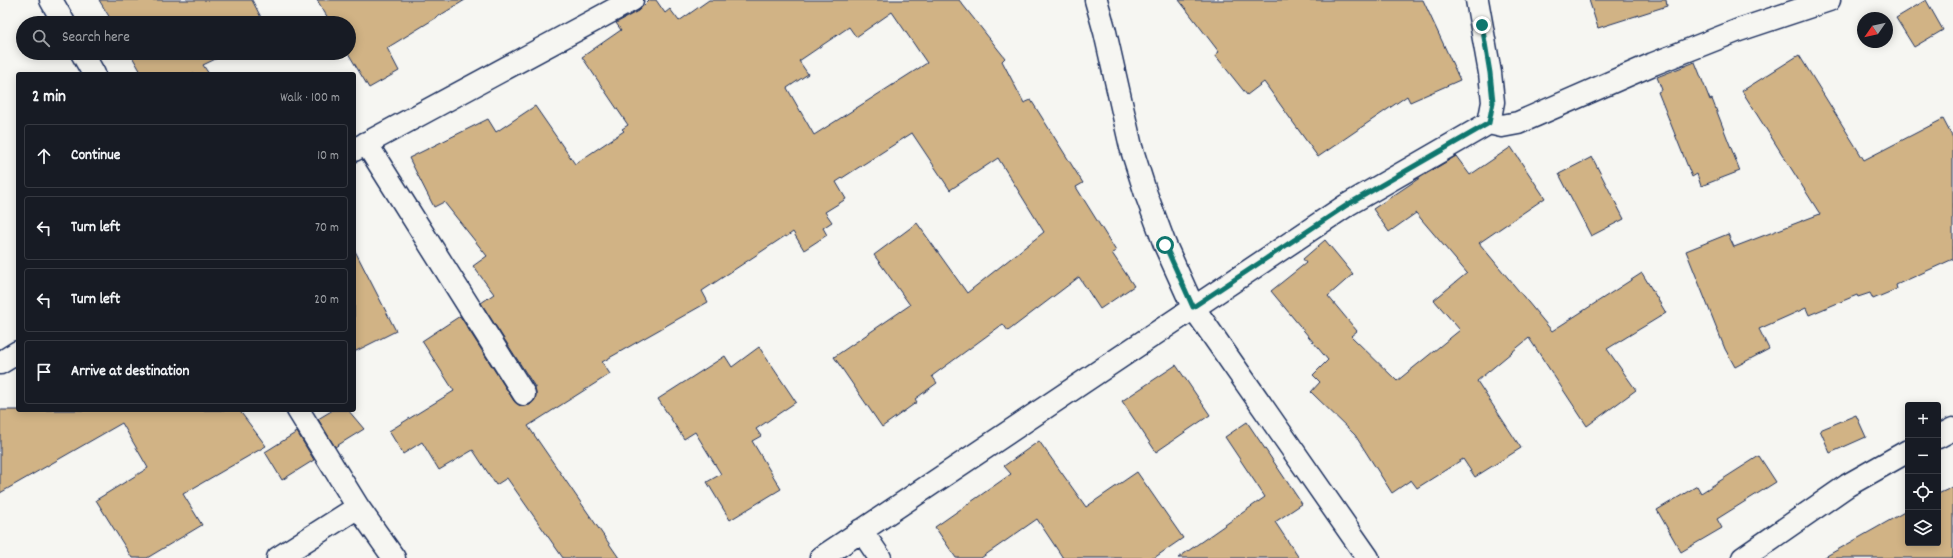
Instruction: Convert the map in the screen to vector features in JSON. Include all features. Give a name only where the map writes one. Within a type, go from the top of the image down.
[{"type":"street","points":[[51,0],[60,16]]},
{"type":"street","points":[[524,394],[360,147],[632,0]]},
{"type":"street","points":[[1096,0],[1105,32],[1131,147],[1165,245],[1193,307],[1368,558]]},
{"type":"street","points":[[1477,0],[1490,73],[1493,102],[1489,123]]},
{"type":"street","points":[[821,558],[1347,205],[1489,123],[1502,126],[1518,123],[1653,64],[1740,30],[1829,0]]},
{"type":"street","points":[[86,60],[93,72]]},
{"type":"street","points":[[0,363],[16,353]]},
{"type":"street","points":[[299,412],[358,507],[394,558]]},
{"type":"street","points":[[1941,435],[1953,429]]},
{"type":"street","points":[[1743,558],[1848,485],[1905,453]]},
{"type":"street","points":[[278,558],[358,507]]},
{"type":"street","points":[[861,530],[880,558]]},
{"type":"building","points":[[99,0],[252,0],[260,16],[109,16]]},
{"type":"building","points":[[317,0],[465,0],[387,48],[399,71],[369,88],[352,60],[356,60],[356,16],[327,16]]},
{"type":"building","points":[[649,0],[656,0],[665,13],[670,9],[679,21],[709,0],[959,0],[1005,58],[1002,61],[1024,103],[1031,100],[1083,183],[1076,187],[1116,251],[1112,253],[1134,286],[1100,309],[1079,277],[1008,331],[1003,324],[932,376],[937,383],[915,399],[917,402],[882,427],[834,357],[910,305],[874,255],[917,223],[967,293],[1044,232],[998,158],[950,190],[912,133],[836,182],[846,199],[825,212],[832,222],[823,228],[827,235],[804,250],[793,232],[786,237],[785,236],[702,291],[708,302],[602,362],[610,374],[528,426],[619,558],[563,558],[507,478],[496,485],[473,450],[439,470],[422,442],[403,454],[389,431],[454,391],[422,341],[460,316],[514,401],[519,405],[530,405],[535,400],[536,394],[535,387],[481,303],[494,294],[473,266],[487,256],[444,202],[434,207],[409,158],[488,119],[496,132],[535,106],[575,164],[624,131],[622,129],[628,125],[582,57],[621,30],[616,23],[638,11]],"holes":[[[892,12],[927,63],[814,135],[787,88],[808,74],[799,61],[849,27],[856,37]]]},
{"type":"building","points":[[1179,0],[1423,0],[1460,80],[1410,102],[1407,96],[1318,157],[1264,82],[1247,95],[1215,55],[1219,52]]},
{"type":"building","points":[[1589,0],[1666,0],[1667,6],[1598,28]]},
{"type":"building","points":[[1926,0],[1943,30],[1914,47],[1896,18]]},
{"type":"building","points":[[1799,55],[1864,160],[1943,119],[1953,138],[1953,259],[1896,285],[1897,289],[1873,299],[1870,293],[1858,297],[1857,295],[1809,315],[1806,308],[1759,329],[1769,349],[1735,367],[1725,349],[1686,251],[1728,234],[1734,247],[1820,214],[1742,91]]},
{"type":"building","points":[[134,60],[213,60],[203,65],[208,72],[141,72]]},
{"type":"building","points":[[1695,62],[1710,100],[1712,99],[1740,171],[1701,186],[1697,174],[1692,177],[1658,92],[1662,90],[1657,77]]},
{"type":"building","points":[[1511,147],[1545,198],[1479,243],[1552,331],[1642,273],[1666,313],[1607,349],[1636,390],[1587,426],[1529,338],[1477,381],[1521,448],[1475,477],[1463,459],[1417,488],[1411,480],[1392,493],[1355,435],[1311,392],[1320,382],[1313,375],[1328,360],[1271,291],[1306,263],[1303,259],[1325,240],[1353,274],[1328,296],[1357,331],[1351,336],[1397,381],[1460,330],[1434,300],[1467,273],[1416,213],[1389,232],[1373,209],[1456,156],[1470,175]]},
{"type":"building","points":[[1592,157],[1624,219],[1591,236],[1559,174]]},
{"type":"building","points":[[356,253],[396,331],[356,351]]},
{"type":"building","points":[[759,347],[796,402],[756,429],[761,436],[752,441],[781,489],[730,520],[707,482],[721,474],[695,432],[684,439],[658,399],[725,356],[732,367]]},
{"type":"building","points":[[1176,365],[1210,415],[1156,452],[1122,401]]},
{"type":"building","points":[[0,410],[16,410],[16,412],[240,412],[266,446],[183,494],[202,525],[147,558],[132,558],[96,500],[148,468],[122,423],[0,493]]},
{"type":"building","points":[[330,412],[350,412],[364,429],[335,447],[318,419]]},
{"type":"building","points":[[1856,415],[1866,437],[1830,453],[1820,430]]},
{"type":"building","points":[[1247,422],[1302,504],[1275,522],[1299,558],[1178,558],[1265,497],[1225,437]]},
{"type":"building","points":[[297,432],[314,460],[282,480],[265,452]]},
{"type":"building","points":[[1039,441],[1086,507],[1137,472],[1183,538],[1154,558],[1063,558],[1037,519],[981,558],[956,558],[935,527],[1011,474],[1004,466]]},
{"type":"building","points":[[1759,456],[1776,482],[1717,519],[1722,528],[1681,552],[1657,510],[1697,486],[1701,493]]},
{"type":"building","points":[[1953,487],[1953,558],[1823,558],[1905,512],[1905,546],[1941,546],[1941,493]]},
{"type":"route","points":[[1165,245],[1193,307],[1347,205],[1489,123],[1493,102],[1482,25]]}]
